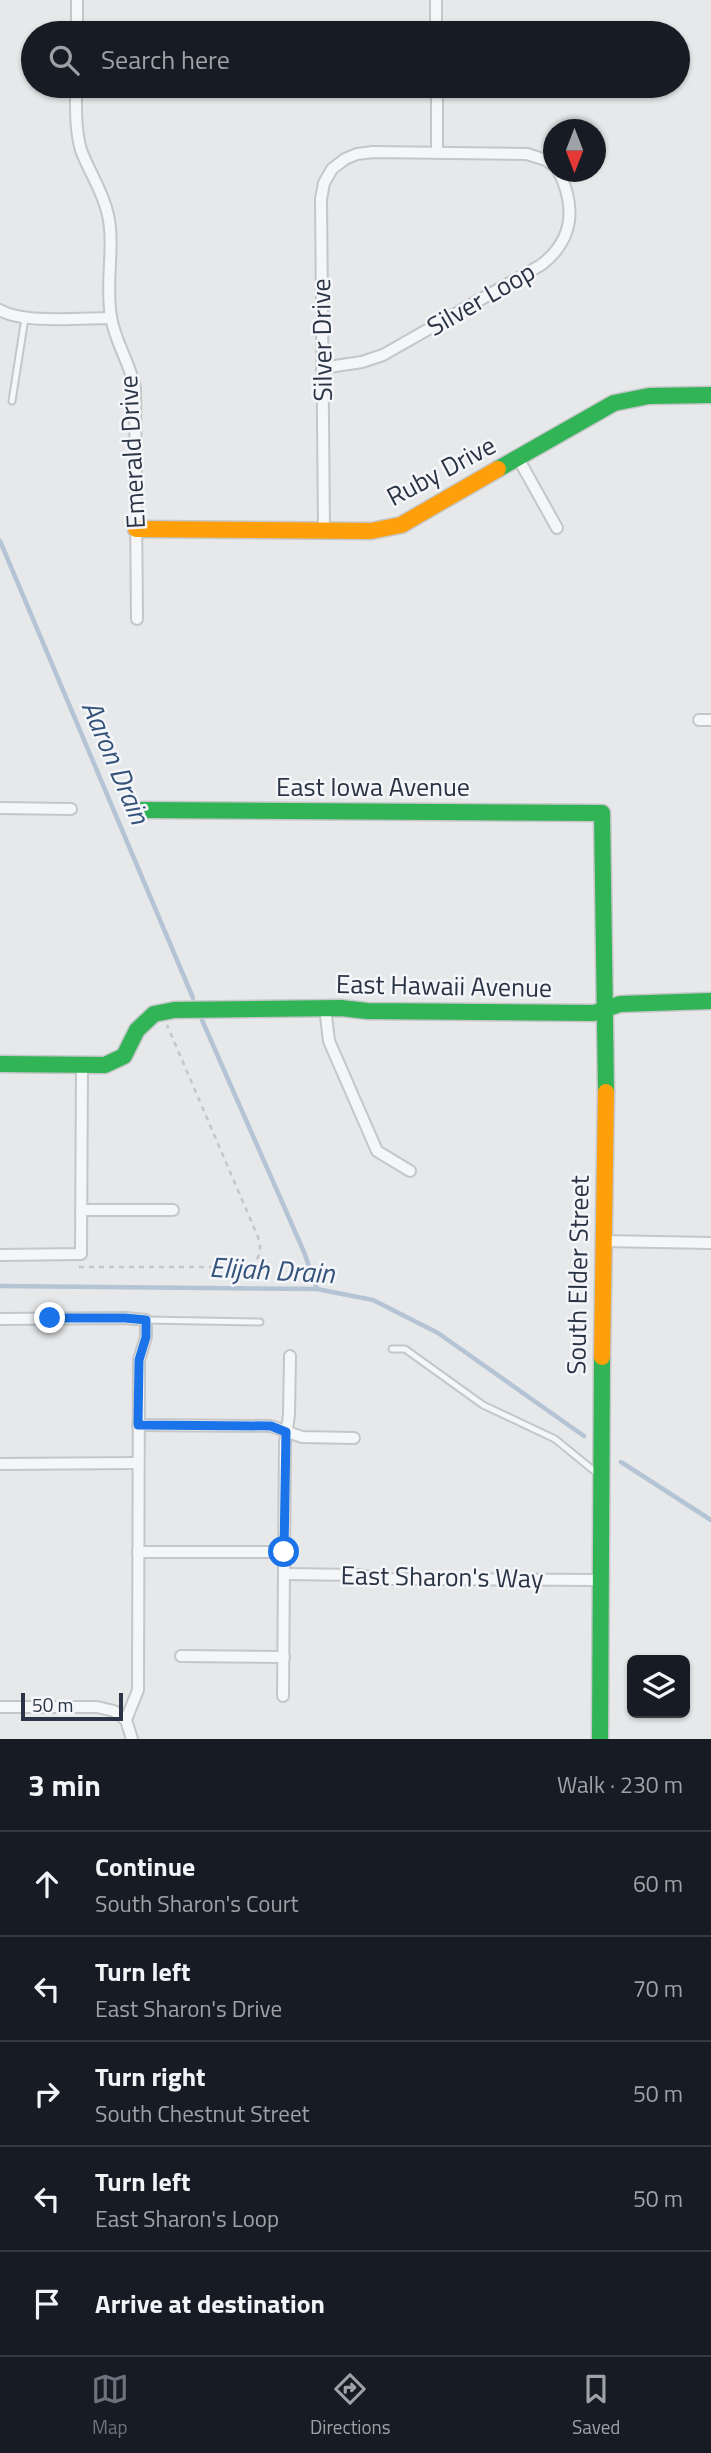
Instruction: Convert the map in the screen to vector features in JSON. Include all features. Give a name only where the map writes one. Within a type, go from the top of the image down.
[{"type":"street","points":[[77,0],[77,21]]},
{"type":"street","points":[[436,0],[436,21]]},
{"type":"street","name":"Emerald Drive","points":[[76,98],[76,124],[80,147],[108,215],[111,318],[131,368],[135,388],[138,619]]},
{"type":"street","points":[[437,98],[437,153],[527,154],[543,159]]},
{"type":"street","name":"Silver Drive","points":[[324,530],[321,199],[324,183],[332,169],[345,159],[373,152],[437,153]]},
{"type":"street","name":"Silver Loop","points":[[322,368],[362,362],[383,355],[541,265],[556,253],[566,238],[569,222],[564,182]]},
{"type":"street","points":[[0,310],[25,318],[111,318]]},
{"type":"street","name":"Ruby Drive","points":[[136,529],[371,531],[401,525],[614,403],[649,396],[711,395]]},
{"type":"street","points":[[518,458],[557,528]]},
{"type":"street","points":[[699,720],[711,720]]},
{"type":"street","points":[[0,808],[71,809]]},
{"type":"street","name":"East Iowa Avenue","points":[[142,810],[602,813]]},
{"type":"street","name":"South Elder Street","points":[[600,1739],[602,1241],[605,1196],[602,813]]},
{"type":"street","name":"East Hawaii Avenue","points":[[82,1064],[105,1065],[124,1055],[137,1030],[154,1014],[174,1010],[594,1013],[620,1004],[711,1001]]},
{"type":"street","points":[[325,1009],[329,1041],[377,1151],[410,1171]]},
{"type":"street","points":[[0,1064],[82,1064],[80,1254],[0,1255]]},
{"type":"street","points":[[81,1210],[173,1210]]},
{"type":"street","points":[[602,1241],[711,1243]]},
{"type":"street","points":[[0,1319],[146,1320],[146,1337],[139,1360],[138,1690],[126,1720]]},
{"type":"street","points":[[283,1696],[289,1356]]},
{"type":"street","points":[[138,1425],[271,1426],[302,1437],[355,1438]]},
{"type":"street","points":[[0,1464],[138,1463]]},
{"type":"street","points":[[138,1552],[284,1552]]},
{"type":"street","name":"East Sharon's Way","points":[[284,1574],[358,1575],[382,1579],[600,1580]]},
{"type":"street","points":[[181,1656],[284,1657]]},
{"type":"street","points":[[0,1707],[97,1707],[114,1711],[126,1720],[132,1739]]},
{"type":"lane","points":[[12,401],[25,318]]},
{"type":"lane","points":[[146,1320],[260,1322]]},
{"type":"lane","points":[[392,1349],[405,1349],[483,1405],[555,1439],[601,1476]]},
{"type":"waterway","name":"Aaron Drain","points":[[0,541],[193,998]]},
{"type":"waterway","name":"Aaron Drain","points":[[202,1020],[304,1252],[317,1289]]},
{"type":"waterway","name":"Elijah Drain","points":[[0,1286],[317,1289],[373,1300],[438,1333],[584,1436]]},
{"type":"waterway","name":"Elijah Drain","points":[[621,1462],[711,1520]]},
{"type":"traffic: fast","points":[[498,469],[614,403],[649,396],[711,395]]},
{"type":"traffic: fast","points":[[142,810],[602,813],[606,1092]]},
{"type":"traffic: fast","points":[[0,1064],[105,1065],[124,1056],[137,1030],[154,1014],[174,1010],[341,1008],[367,1011],[594,1013],[620,1004],[711,1001]]},
{"type":"traffic: fast","points":[[600,1739],[602,1357]]},
{"type":"traffic: slow","points":[[136,529],[371,531],[401,525],[498,469]]},
{"type":"traffic: slow","points":[[602,1357],[606,1092]]},
{"type":"route","points":[[50,1318],[146,1320],[146,1337],[139,1360],[138,1425],[271,1426],[286,1432],[284,1552]]}]
